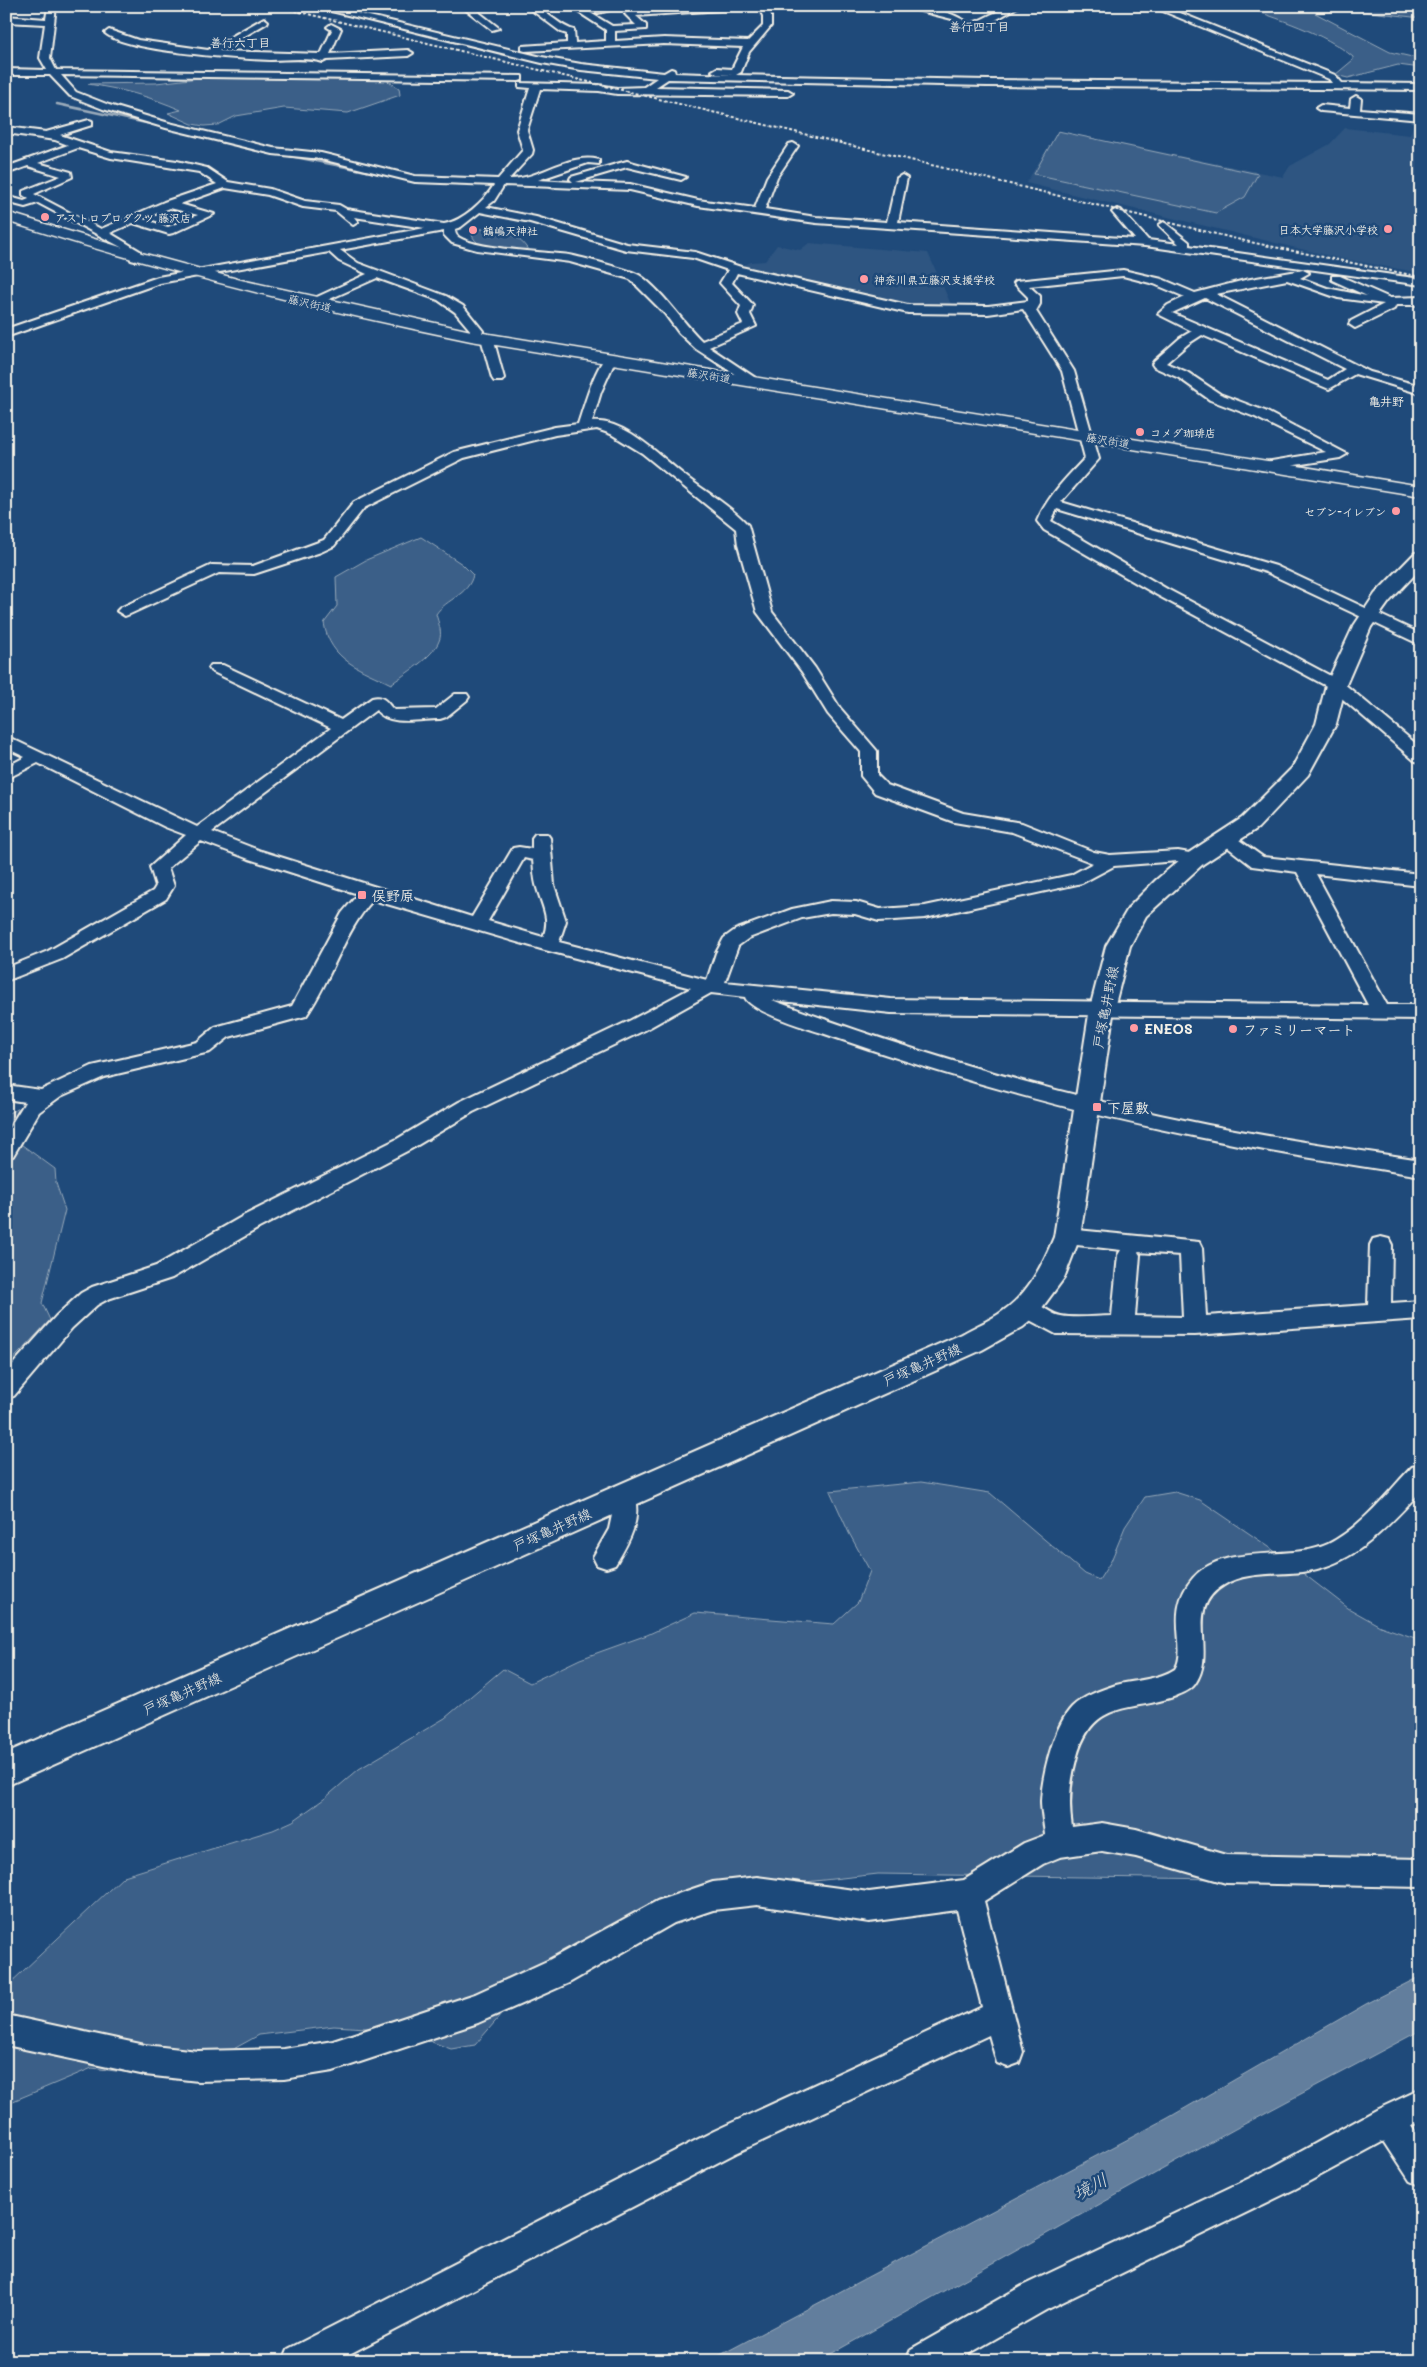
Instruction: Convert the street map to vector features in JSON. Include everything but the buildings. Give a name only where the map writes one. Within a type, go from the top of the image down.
[{"type":"highway","name":"藤沢街道","points":[[6,216],[191,274],[310,304],[481,338],[1421,491]]},
{"type":"main road","name":"戸塚亀井野線","points":[[6,1770],[624,1498],[972,1342],[1014,1319],[1026,1308],[1054,1270],[1067,1237],[1090,1104],[1102,1008],[1118,946],[1137,912],[1164,885],[1195,859],[1250,823],[1272,803],[1301,771],[1326,724],[1336,685],[1362,627],[1382,598],[1421,557]]},
{"type":"street","points":[[52,6],[45,29],[45,58],[53,73],[62,84],[80,98],[166,125],[218,136],[273,151],[321,156],[415,180],[502,181],[630,187],[698,203],[816,220],[1145,243],[1421,282]]},
{"type":"street","points":[[315,6],[345,9],[416,6]]},
{"type":"street","points":[[465,6],[495,28]]},
{"type":"street","points":[[530,6],[564,30],[571,32],[571,46]]},
{"type":"street","points":[[573,6],[610,29],[643,27],[628,14],[735,6]]},
{"type":"street","points":[[598,10],[622,6]]},
{"type":"street","points":[[629,6],[639,13]]},
{"type":"street","points":[[646,90],[674,69],[736,72],[740,56],[748,44],[767,26],[768,16],[762,6]]},
{"type":"street","points":[[906,7],[955,16],[969,27],[986,22],[1014,6]]},
{"type":"street","points":[[1159,6],[1332,77],[1339,86]]},
{"type":"street","points":[[345,9],[534,58],[581,67],[667,76],[987,83],[1421,87]]},
{"type":"street","points":[[689,9],[691,21]]},
{"type":"street","points":[[663,10],[674,22]]},
{"type":"street","points":[[6,19],[45,29]]},
{"type":"street","points":[[209,54],[264,21]]},
{"type":"street","points":[[323,59],[336,28],[331,27]]},
{"type":"street","points":[[610,29],[612,44]]},
{"type":"street","points":[[109,33],[121,39],[224,56],[323,59],[408,53]]},
{"type":"street","points":[[503,51],[513,48],[664,41],[748,44]]},
{"type":"street","points":[[534,58],[538,54],[538,48]]},
{"type":"street","points":[[164,57],[181,50]]},
{"type":"street","points":[[197,74],[224,56]]},
{"type":"street","points":[[6,72],[519,78]]},
{"type":"street","points":[[383,76],[406,87]]},
{"type":"street","points":[[50,84],[62,84]]},
{"type":"street","points":[[7,332],[142,284],[457,225],[490,199],[502,181],[528,150],[522,130],[536,85]]},
{"type":"street","points":[[459,88],[536,85],[599,88],[617,91],[803,94]]},
{"type":"street","points":[[1355,111],[1356,86]]},
{"type":"street","points":[[1321,108],[1421,117]]},
{"type":"street","points":[[48,136],[89,123]]},
{"type":"street","points":[[6,130],[48,136],[111,155],[195,168],[203,170],[225,185],[270,192],[295,202],[339,208],[370,241]]},
{"type":"street","points":[[77,145],[28,163],[12,177],[100,232],[129,247],[136,253],[135,258]]},
{"type":"street","points":[[759,212],[772,177],[793,146]]},
{"type":"street","points":[[524,182],[548,172],[591,160],[609,168]]},
{"type":"street","points":[[6,199],[25,204],[67,177],[67,174],[28,163]]},
{"type":"street","points":[[565,184],[587,174],[627,164],[681,176]]},
{"type":"street","points":[[892,225],[902,178]]},
{"type":"street","points":[[100,232],[168,204],[225,185]]},
{"type":"street","points":[[133,220],[169,231],[209,214],[168,204]]},
{"type":"street","points":[[479,209],[527,217],[626,247],[695,256],[734,269],[916,311],[988,310],[1030,307]]},
{"type":"street","points":[[344,212],[449,228]]},
{"type":"street","points":[[1117,212],[1145,243]]},
{"type":"street","points":[[1164,224],[1183,240],[1185,244],[1181,248]]},
{"type":"street","points":[[449,228],[450,235],[456,241],[465,244],[503,252],[571,259],[634,277],[700,346],[714,358],[753,382]]},
{"type":"street","points":[[332,248],[343,259],[376,274],[430,292],[459,309],[478,331],[495,362],[498,378]]},
{"type":"street","points":[[1355,369],[1329,384],[1261,357],[1164,314],[1178,304],[1200,296],[1265,280],[1291,278],[1315,268],[1390,302]]},
{"type":"street","points":[[700,346],[750,326],[744,314],[747,305],[726,283],[734,269]]},
{"type":"street","points":[[1030,307],[1034,296],[1020,283],[1072,279],[1113,272],[1146,277],[1200,296],[1355,369],[1377,378],[1421,390]]},
{"type":"street","points":[[310,304],[376,274]]},
{"type":"street","points":[[1291,278],[1319,291],[1340,296],[1390,302],[1421,300]]},
{"type":"street","points":[[1394,278],[1421,293]]},
{"type":"street","points":[[1355,324],[1390,306],[1390,302]]},
{"type":"street","points":[[1030,307],[1068,371],[1092,459],[1064,488],[1053,504],[1044,521],[1048,527],[1162,592],[1336,685],[1421,757]]},
{"type":"street","points":[[1202,330],[1184,341],[1158,364],[1183,375],[1215,397],[1260,414],[1340,454],[1264,466]]},
{"type":"street","points":[[584,427],[595,392],[610,359]]},
{"type":"street","points":[[125,611],[217,568],[254,570],[329,543],[359,505],[459,454],[555,431],[598,425],[606,427],[647,450],[679,478],[735,519],[743,528],[745,545],[765,612],[809,671],[834,711],[869,751],[871,767],[869,776],[881,789],[960,818],[1016,827],[1088,856],[1110,861],[1178,856],[1195,859]]},
{"type":"street","points":[[1053,504],[1271,569],[1421,640]]},
{"type":"street","points":[[217,668],[342,727]]},
{"type":"street","points":[[6,975],[55,955],[160,895],[165,886],[159,867],[198,834],[378,701],[387,714],[440,714],[461,697]]},
{"type":"street","points":[[6,741],[198,834],[370,892],[477,924],[548,945],[710,986],[822,1000],[891,1006],[1380,1010],[1421,1012]]},
{"type":"street","points":[[6,774],[37,757]]},
{"type":"street","points":[[541,838],[541,856],[546,888],[556,911],[558,921],[554,935],[548,945]]},
{"type":"street","points":[[1226,839],[1258,862],[1421,880]]},
{"type":"street","points":[[477,924],[519,852],[541,856]]},
{"type":"street","points":[[6,1389],[64,1322],[89,1299],[100,1293],[164,1272],[251,1222],[395,1148],[466,1107],[638,1026],[700,992],[710,986],[731,942],[742,934],[798,913],[831,907],[856,908],[879,916],[899,916],[951,908],[1076,879],[1110,861]]},
{"type":"street","points":[[1303,867],[1380,1010]]},
{"type":"street","points":[[6,1118],[38,1103],[54,1091],[99,1071],[203,1047],[222,1032],[299,1011],[307,1000],[351,913],[370,892]]},
{"type":"street","points":[[739,990],[765,1005],[876,1045],[966,1072],[1208,1132],[1421,1168]]},
{"type":"street","points":[[6,1092],[38,1103]]},
{"type":"street","points":[[6,1151],[38,1103]]},
{"type":"street","points":[[1067,1237],[1191,1248],[1195,1326]]},
{"type":"street","points":[[1380,1312],[1381,1245]]},
{"type":"street","points":[[1123,1325],[1129,1255]]},
{"type":"street","points":[[1026,1308],[1056,1324],[1195,1326],[1421,1310]]},
{"type":"street","points":[[1060,1843],[1055,1800],[1066,1745],[1078,1721],[1094,1707],[1109,1700],[1149,1691],[1183,1679],[1188,1671],[1190,1660],[1189,1612],[1194,1596],[1204,1584],[1228,1571],[1305,1560],[1333,1553],[1360,1535],[1421,1474]]},
{"type":"street","points":[[606,1557],[618,1537],[626,1514],[624,1498]]},
{"type":"street","points":[[6,2030],[145,2060],[198,2066],[284,2064],[333,2056],[478,2008],[558,1972],[667,1911],[713,1896],[757,1891],[869,1907],[968,1894],[1034,1853],[1060,1843],[1102,1837],[1136,1843],[1226,1869],[1421,1873]]},
{"type":"street","points":[[968,1894],[1000,2014],[1008,2052]]},
{"type":"street","points":[[300,2361],[726,2142],[1000,2014]]},
{"type":"street","points":[[923,2361],[1034,2298],[1284,2178],[1421,2104]]},
{"type":"street","points":[[1389,2120],[1421,2170]]},
{"type":"shaded area","points":[[1241,6],[1421,6],[1421,18],[1353,10],[1315,13],[1390,52],[1421,59],[1421,68],[1398,65],[1348,78],[1335,75],[1353,60],[1353,57],[1342,48],[1314,33]]},
{"type":"shaded area","points":[[217,76],[383,78],[399,88],[400,95],[348,113],[284,108],[236,116],[218,125],[204,126],[192,124],[168,113],[181,110],[158,101],[88,84],[156,83]]},
{"type":"shaded area","points":[[1414,122],[1421,123],[1421,273],[1338,258],[1026,183],[1058,131],[1283,177],[1290,166],[1330,144],[1345,128],[1410,135]]},
{"type":"shaded area","points":[[1058,131],[1258,174],[1245,197],[1216,213],[1034,174]]},
{"type":"shaded area","points":[[480,229],[507,233],[524,244],[528,250],[522,252],[507,251],[484,246],[473,238],[471,231]]},
{"type":"shaded area","name":"神奈川県立藤沢支援学校","points":[[809,243],[928,253],[953,309],[924,310],[738,268],[751,262],[765,261],[777,245],[800,250]]},
{"type":"shaded area","points":[[421,537],[462,564],[473,575],[467,588],[436,614],[440,635],[436,647],[418,665],[391,684],[358,668],[340,655],[327,636],[324,623],[337,606],[336,577],[366,560]]},
{"type":"shaded area","points":[[31,1103],[18,1142],[55,1169],[56,1183],[65,1210],[42,1303],[50,1320],[6,1367],[6,1114]]},
{"type":"shaded area","points":[[921,1482],[990,1493],[1085,1574],[1099,1580],[1111,1561],[1125,1527],[1145,1497],[1175,1492],[1200,1500],[1269,1547],[1348,1608],[1380,1626],[1421,1640],[1421,1870],[1289,1880],[878,1874],[697,1894],[527,1985],[475,2045],[451,2049],[399,2030],[334,2026],[259,2035],[179,2079],[92,2068],[6,2104],[6,1987],[124,1876],[273,1830],[293,1821],[324,1799],[359,1769],[445,1718],[503,1669],[530,1683],[580,1659],[647,1635],[695,1613],[834,1624],[858,1602],[870,1571],[849,1533],[830,1491]]},
{"type":"water","name":"境川","points":[[1421,1976],[1421,2030],[1235,2129],[818,2361],[709,2361],[1168,2118],[1366,2004]]},
{"type":"waterway","points":[[57,104],[160,126]]},
{"type":"waterway","points":[[290,156],[397,177]]},
{"type":"waterway","points":[[415,181],[451,183]]},
{"type":"waterway","points":[[543,185],[554,189]]},
{"type":"railway","points":[[275,6],[1245,241],[1421,277]]},
{"type":"place","name":"アストロプロダクツ 藤沢店","points":[[45,217]]},
{"type":"place","name":"日本大学藤沢小学校","points":[[1388,229]]},
{"type":"place","name":"鶴嶋天神社","points":[[473,230]]},
{"type":"place","name":"神奈川県立藤沢支援学校","points":[[864,279]]},
{"type":"place","name":"コメダ珈琲店","points":[[1140,432]]},
{"type":"place","name":"セブン-イレブン","points":[[1396,511]]},
{"type":"place","name":"俣野原","points":[[362,895]]},
{"type":"place","name":"ENEOS","points":[[1134,1028]]},
{"type":"place","name":"ファミリーマート","points":[[1233,1029]]},
{"type":"place","name":"下屋敷","points":[[1097,1107]]},
{"type":"district","name":"善行四丁目","points":[[979,26]]},
{"type":"district","name":"善行六丁目","points":[[240,42]]},
{"type":"district","name":"亀井野","points":[[1386,401]]}]
